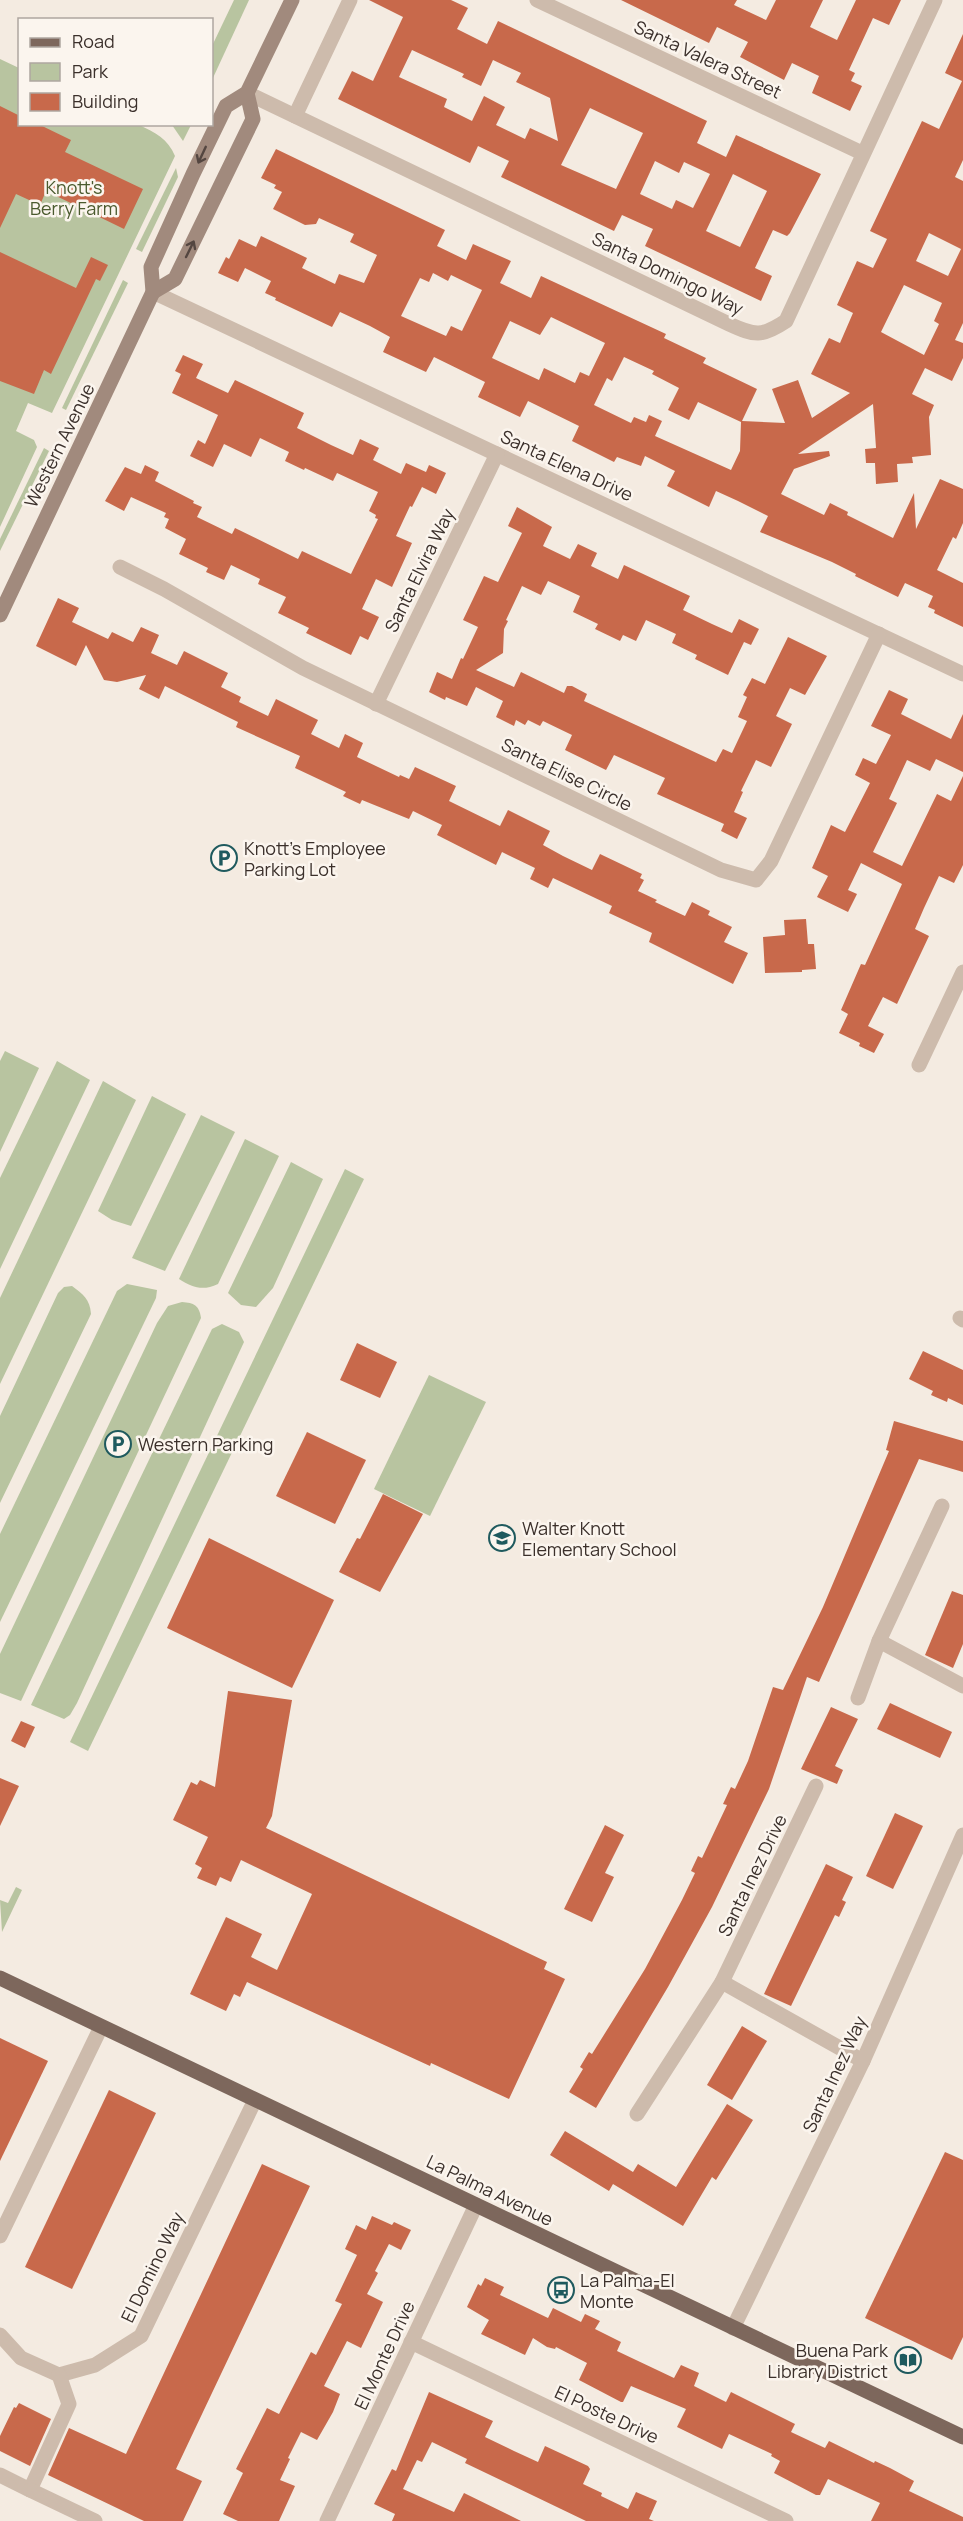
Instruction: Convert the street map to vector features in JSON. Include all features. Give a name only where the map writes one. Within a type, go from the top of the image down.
[{"type":"main road","name":"Western Avenue","points":[[0,615],[153,292],[151,267],[198,164],[226,106],[247,93],[292,0]]},
{"type":"main road","name":"Western Avenue","points":[[153,292],[175,279],[253,119],[247,93]]},
{"type":"main road","name":"La Palma Avenue","points":[[0,1978],[963,2437]]},
{"type":"street","points":[[295,116],[350,0]]},
{"type":"street","name":"Santa Valera Street","points":[[537,0],[862,153]]},
{"type":"street","name":"Santa Domingo Way","points":[[247,93],[748,333],[769,333],[786,321],[935,0]]},
{"type":"street","name":"Santa Elena Drive","points":[[153,292],[963,674]]},
{"type":"street","name":"Santa Elvira Way","points":[[376,704],[497,454]]},
{"type":"street","name":"Santa Elise Circle","points":[[120,567],[164,589],[303,668],[376,704],[721,870],[756,880],[771,861],[879,634]]},
{"type":"street","points":[[919,1065],[963,972]]},
{"type":"street","points":[[858,1698],[879,1641],[942,1506]]},
{"type":"street","points":[[879,1641],[963,1686]]},
{"type":"street","name":"Santa Inez Drive","points":[[638,2114],[722,1982],[816,1786]]},
{"type":"street","name":"Santa Inez Way","points":[[733,2328],[863,2061],[959,1855],[963,1835]]},
{"type":"street","points":[[722,1982],[863,2061]]},
{"type":"street","points":[[0,2236],[101,2027]]},
{"type":"street","name":"El Domino Way","points":[[59,2375],[95,2365],[141,2336],[255,2100]]},
{"type":"street","name":"El Monte Drive","points":[[327,2521],[476,2205]]},
{"type":"street","points":[[0,2337],[21,2358],[59,2375],[69,2404],[30,2490]]},
{"type":"street","name":"El Poste Drive","points":[[411,2342],[786,2521]]},
{"type":"street","points":[[0,2475],[95,2521]]},
{"type":"green space","points":[[234,0],[249,0],[213,78],[213,44]]},
{"type":"green space","name":"Knott's Berry Farm","points":[[0,59],[18,68],[18,126],[141,126],[160,137],[169,145],[175,156],[52,413],[28,403],[16,431],[34,440],[37,447],[0,527]]},
{"type":"green space","points":[[173,126],[190,126],[183,141]]},
{"type":"green space","points":[[176,168],[178,177],[142,252],[136,249]]},
{"type":"green space","points":[[123,280],[128,283],[66,410],[62,408]]},
{"type":"green space","points":[[44,448],[49,451],[0,551],[0,539]]},
{"type":"green space","points":[[5,1051],[39,1068],[0,1152],[0,1061]]},
{"type":"green space","points":[[57,1061],[90,1080],[0,1269],[0,1178]]},
{"type":"green space","points":[[103,1081],[136,1100],[0,1384],[0,1298]]},
{"type":"green space","points":[[152,1096],[186,1114],[131,1226],[112,1220],[98,1211]]},
{"type":"green space","points":[[201,1115],[235,1132],[165,1271],[132,1258]]},
{"type":"green space","points":[[245,1139],[279,1156],[218,1284],[203,1288],[189,1285],[179,1279]]},
{"type":"green space","points":[[291,1162],[323,1179],[273,1288],[256,1307],[241,1305],[228,1293]]},
{"type":"green space","points":[[345,1169],[364,1179],[88,1751],[70,1742]]},
{"type":"green space","points":[[127,1284],[157,1290],[156,1298],[0,1622],[0,1534],[117,1291]]},
{"type":"green space","points":[[72,1286],[85,1297],[91,1314],[0,1503],[0,1416],[58,1293],[64,1287]]},
{"type":"green space","points":[[182,1302],[195,1306],[201,1318],[21,1701],[0,1693],[0,1654],[157,1323],[168,1306]]},
{"type":"green space","points":[[222,1324],[239,1332],[244,1342],[77,1703],[70,1715],[64,1719],[31,1705],[212,1329]]},
{"type":"green space","points":[[429,1375],[486,1402],[430,1516],[374,1489]]},
{"type":"green space","points":[[16,1887],[22,1890],[2,1932],[0,1900],[8,1903]]},
{"type":"building","points":[[369,0],[451,0],[468,8],[457,29],[487,44],[498,21],[707,121],[697,143],[726,157],[736,135],[821,174],[790,233],[787,236],[773,230],[755,268],[772,276],[761,301],[645,246],[653,229],[622,215],[614,231],[501,177],[509,161],[478,146],[470,163],[338,99],[352,71],[373,81],[403,17]],"holes":[[[412,50],[464,74],[462,77],[481,86],[493,60],[521,73],[516,82],[550,98],[558,141],[530,128],[525,139],[496,125],[505,107],[484,96],[472,121],[444,107],[447,99],[399,77]],[[590,108],[643,133],[616,189],[561,165]],[[655,161],[679,173],[684,162],[710,174],[693,208],[676,200],[672,209],[640,194]],[[733,174],[767,191],[740,247],[706,231]]]},
{"type":"building","points":[[621,0],[737,0],[734,5],[766,20],[776,0],[823,0],[810,27],[837,40],[856,0],[901,0],[889,25],[873,18],[849,70],[855,73],[851,81],[862,86],[850,111],[812,93],[819,76],[792,63],[784,80],[740,57],[748,42],[717,27],[709,43]]},
{"type":"building","points":[[963,34],[963,160],[955,177],[963,181],[963,323],[955,340],[963,343],[963,358],[952,381],[925,368],[912,394],[934,405],[929,417],[931,455],[912,457],[913,463],[897,464],[898,482],[876,484],[875,463],[866,463],[865,449],[876,448],[873,404],[798,454],[829,451],[830,456],[794,469],[781,494],[824,515],[830,503],[848,512],[847,515],[893,538],[914,493],[916,529],[940,479],[963,489],[963,523],[956,539],[953,537],[937,570],[963,583],[963,627],[934,613],[935,610],[928,607],[933,596],[905,583],[898,597],[832,562],[760,532],[768,516],[738,501],[716,491],[709,507],[667,486],[675,471],[645,456],[641,466],[617,457],[614,462],[572,441],[579,426],[528,401],[520,417],[478,397],[485,382],[434,357],[426,372],[383,352],[390,337],[370,326],[340,312],[332,327],[275,300],[276,298],[265,293],[271,281],[245,268],[238,282],[218,273],[226,257],[229,259],[239,239],[256,247],[261,236],[307,258],[302,268],[335,284],[339,274],[364,283],[377,255],[350,242],[354,234],[319,218],[316,224],[305,225],[273,209],[282,192],[274,188],[276,185],[261,178],[276,149],[445,230],[437,246],[466,260],[473,244],[511,261],[500,283],[531,298],[541,276],[666,334],[664,338],[706,358],[703,363],[757,389],[742,421],[785,423],[772,389],[798,380],[812,418],[850,393],[811,374],[829,338],[840,343],[853,313],[837,305],[857,261],[873,268],[887,239],[870,231],[922,121],[939,129],[962,81],[945,73]],"holes":[[[929,233],[961,249],[948,276],[916,261]],[[433,273],[448,281],[451,275],[482,290],[462,331],[451,326],[446,336],[401,316],[420,278],[429,282]],[[904,285],[942,303],[934,321],[939,324],[924,355],[881,332]],[[551,317],[605,343],[589,376],[580,372],[575,383],[544,368],[539,380],[492,358],[510,321],[540,335]],[[624,357],[654,371],[652,374],[679,388],[668,410],[689,420],[698,402],[741,422],[740,451],[731,470],[655,436],[662,421],[649,415],[646,422],[634,417],[631,423],[594,405],[607,378],[612,381]]]},
{"type":"building","points":[[0,106],[18,115],[18,126],[42,126],[71,140],[65,152],[143,189],[124,229],[46,191],[40,205],[16,194],[0,228]]},
{"type":"building","points":[[0,252],[76,288],[91,257],[108,265],[100,281],[96,279],[51,374],[44,370],[34,394],[0,381]]},
{"type":"building","points":[[183,355],[203,364],[196,378],[228,393],[235,380],[304,413],[297,428],[353,455],[360,439],[379,448],[373,460],[401,474],[406,463],[426,472],[429,465],[446,473],[436,494],[422,487],[412,507],[410,506],[396,536],[412,543],[392,587],[376,579],[362,609],[379,617],[368,640],[360,636],[351,655],[306,633],[309,628],[278,613],[286,597],[258,584],[260,579],[231,565],[224,580],[206,572],[208,568],[179,554],[186,539],[165,528],[169,519],[164,517],[166,513],[131,497],[124,511],[105,501],[125,467],[141,474],[145,465],[159,472],[155,481],[202,507],[197,517],[232,534],[235,528],[298,559],[302,551],[351,574],[378,519],[369,511],[378,492],[337,473],[333,481],[305,468],[304,470],[285,461],[289,452],[260,438],[251,457],[224,444],[213,467],[190,456],[198,440],[205,444],[218,415],[172,393],[181,374],[175,371]]},
{"type":"building","points":[[517,507],[552,527],[543,546],[570,559],[578,544],[597,553],[591,566],[618,579],[624,565],[690,596],[683,610],[712,624],[732,633],[739,619],[759,629],[751,645],[744,642],[728,675],[695,659],[697,655],[672,643],[676,634],[646,620],[636,641],[623,635],[620,641],[595,629],[598,624],[573,612],[580,596],[548,581],[541,595],[522,586],[506,620],[508,621],[504,629],[503,653],[476,670],[514,687],[521,672],[564,693],[567,686],[572,686],[587,694],[584,701],[716,762],[723,749],[732,753],[747,721],[738,717],[747,697],[743,695],[752,678],[765,684],[788,637],[827,656],[805,695],[790,688],[776,716],[792,724],[771,767],[756,760],[741,791],[743,792],[734,812],[747,818],[737,839],[721,831],[724,824],[657,794],[665,778],[614,755],[606,770],[565,750],[572,735],[543,721],[540,726],[528,720],[525,725],[516,720],[514,726],[496,717],[503,701],[476,687],[467,706],[446,697],[445,700],[429,692],[437,672],[452,679],[461,658],[463,659],[478,627],[463,620],[484,576],[498,582],[522,533],[508,526]]},
{"type":"building","points":[[58,598],[79,608],[72,622],[108,639],[112,632],[133,642],[141,627],[159,635],[151,653],[177,665],[184,651],[228,673],[221,687],[241,697],[239,702],[268,716],[276,699],[318,720],[311,734],[339,748],[345,734],[363,743],[357,757],[399,777],[400,775],[409,779],[415,767],[456,786],[449,801],[500,826],[508,810],[550,831],[543,845],[592,870],[600,854],[642,874],[640,878],[644,880],[638,891],[657,900],[655,902],[685,916],[692,902],[710,911],[708,915],[732,927],[724,942],[748,953],[733,984],[649,942],[652,933],[609,913],[612,906],[553,878],[548,888],[530,879],[535,868],[502,852],[496,865],[437,835],[442,825],[413,811],[409,819],[362,800],[360,804],[343,796],[346,792],[295,768],[300,756],[236,727],[238,722],[165,686],[159,699],[139,689],[146,675],[117,682],[104,680],[86,645],[76,666],[36,646]]},
{"type":"building","points":[[889,690],[908,699],[901,714],[951,739],[963,714],[963,772],[936,759],[930,771],[907,760],[889,799],[897,803],[873,852],[902,866],[937,794],[951,801],[963,776],[963,865],[954,883],[939,876],[915,929],[929,936],[897,1004],[883,997],[868,1026],[884,1034],[874,1053],[839,1033],[848,1014],[841,1010],[861,964],[865,965],[902,884],[861,863],[848,890],[857,894],[848,912],[817,897],[828,876],[812,868],[831,825],[845,832],[870,783],[855,775],[863,758],[876,764],[891,735],[871,726]]},
{"type":"building","points":[[806,919],[808,944],[814,944],[816,969],[802,970],[802,972],[765,973],[763,937],[785,935],[784,920]]},
{"type":"building","points":[[357,1343],[397,1362],[380,1398],[340,1380]]},
{"type":"building","points":[[923,1351],[963,1370],[963,1405],[948,1398],[947,1402],[931,1395],[933,1391],[909,1379]]},
{"type":"building","points":[[894,1421],[963,1441],[963,1472],[919,1459],[819,1682],[807,1677],[769,1789],[712,1907],[668,1987],[596,2108],[569,2092],[583,2069],[580,2067],[589,2052],[592,2054],[645,1969],[682,1900],[695,1873],[691,1871],[698,1856],[702,1858],[727,1805],[723,1804],[731,1787],[735,1789],[748,1761],[773,1687],[783,1690],[823,1607],[889,1451],[886,1450]]},
{"type":"building","points":[[307,1432],[366,1460],[335,1524],[276,1496]]},
{"type":"building","points":[[383,1494],[423,1514],[380,1592],[339,1572],[357,1538],[360,1539]]},
{"type":"building","points":[[209,1538],[334,1600],[292,1688],[167,1628]]},
{"type":"building","points":[[952,1591],[963,1595],[963,1644],[953,1668],[925,1655]]},
{"type":"building","points":[[228,1691],[292,1700],[272,1816],[266,1828],[547,1962],[544,1969],[565,1979],[509,2099],[431,2063],[430,2066],[247,1982],[240,1997],[234,1994],[226,2011],[190,1994],[226,1917],[262,1934],[251,1957],[277,1970],[312,1894],[241,1860],[231,1882],[220,1877],[216,1886],[197,1878],[202,1868],[195,1864],[208,1837],[173,1820],[191,1782],[197,1785],[200,1780],[215,1787]]},
{"type":"building","points":[[890,1703],[952,1732],[940,1758],[877,1729]]},
{"type":"building","points":[[831,1707],[858,1719],[835,1766],[843,1770],[837,1784],[801,1769]]},
{"type":"building","points":[[21,1721],[35,1727],[25,1748],[11,1741]]},
{"type":"building","points":[[0,1778],[19,1786],[0,1826]]},
{"type":"building","points":[[895,1813],[923,1826],[893,1889],[866,1876]]},
{"type":"building","points":[[605,1825],[624,1835],[605,1873],[614,1877],[592,1922],[564,1909]]},
{"type":"building","points":[[826,1864],[853,1877],[842,1900],[846,1902],[839,1917],[835,1915],[791,2006],[764,1994]]},
{"type":"building","points":[[742,2026],[767,2041],[732,2100],[707,2085]]},
{"type":"building","points":[[0,2038],[48,2061],[0,2161]]},
{"type":"building","points":[[109,2090],[156,2113],[72,2289],[25,2267]]},
{"type":"building","points":[[727,2104],[753,2120],[716,2180],[712,2177],[683,2226],[613,2184],[609,2191],[550,2155],[565,2131],[633,2172],[638,2164],[676,2187]]},
{"type":"building","points":[[945,2152],[963,2160],[963,2337],[952,2360],[865,2318]]},
{"type":"building","points":[[262,2164],[310,2186],[176,2469],[202,2481],[183,2521],[144,2521],[48,2475],[69,2428],[126,2454]]},
{"type":"building","points":[[372,2216],[411,2230],[401,2250],[389,2244],[375,2271],[378,2273],[367,2294],[383,2302],[361,2348],[347,2341],[324,2386],[340,2394],[333,2412],[317,2440],[301,2432],[288,2458],[290,2459],[280,2480],[295,2486],[279,2521],[238,2521],[223,2514],[243,2473],[236,2469],[267,2408],[279,2414],[311,2352],[316,2355],[342,2304],[335,2301],[357,2255],[345,2249],[356,2225],[366,2230]]},
{"type":"building","points":[[485,2278],[504,2287],[500,2295],[548,2318],[553,2308],[581,2322],[585,2314],[600,2321],[595,2329],[621,2342],[617,2351],[674,2378],[681,2365],[699,2373],[694,2386],[726,2402],[731,2392],[795,2424],[791,2432],[825,2448],[829,2441],[874,2463],[875,2461],[890,2468],[914,2481],[909,2491],[963,2517],[963,2521],[871,2521],[880,2503],[828,2479],[820,2495],[816,2495],[774,2473],[780,2461],[771,2456],[772,2454],[729,2434],[722,2449],[677,2427],[686,2409],[631,2386],[621,2402],[579,2380],[587,2363],[556,2347],[555,2349],[547,2347],[533,2338],[525,2355],[481,2334],[489,2320],[467,2307],[478,2284],[481,2286]]},
{"type":"building","points":[[429,2392],[493,2421],[485,2437],[514,2451],[538,2462],[545,2446],[588,2466],[590,2469],[583,2484],[628,2509],[636,2492],[657,2501],[649,2519],[654,2521],[586,2521],[465,2463],[467,2459],[432,2442],[422,2462],[417,2460],[403,2489],[454,2512],[464,2493],[521,2521],[392,2521],[395,2514],[374,2504],[392,2469],[396,2471]]},
{"type":"building","points":[[19,2403],[51,2419],[30,2466],[0,2451],[0,2436],[14,2407],[16,2408]]},
{"type":"place","name":"Knott's Employee Parking Lot","points":[[224,858]]},
{"type":"place","name":"Western Parking","points":[[118,1444]]},
{"type":"place","name":"Walter Knott Elementary School","points":[[502,1538]]},
{"type":"place","name":"La Palma-El Monte","points":[[561,2290]]},
{"type":"place","name":"Buena Park Library District","points":[[908,2360]]}]
